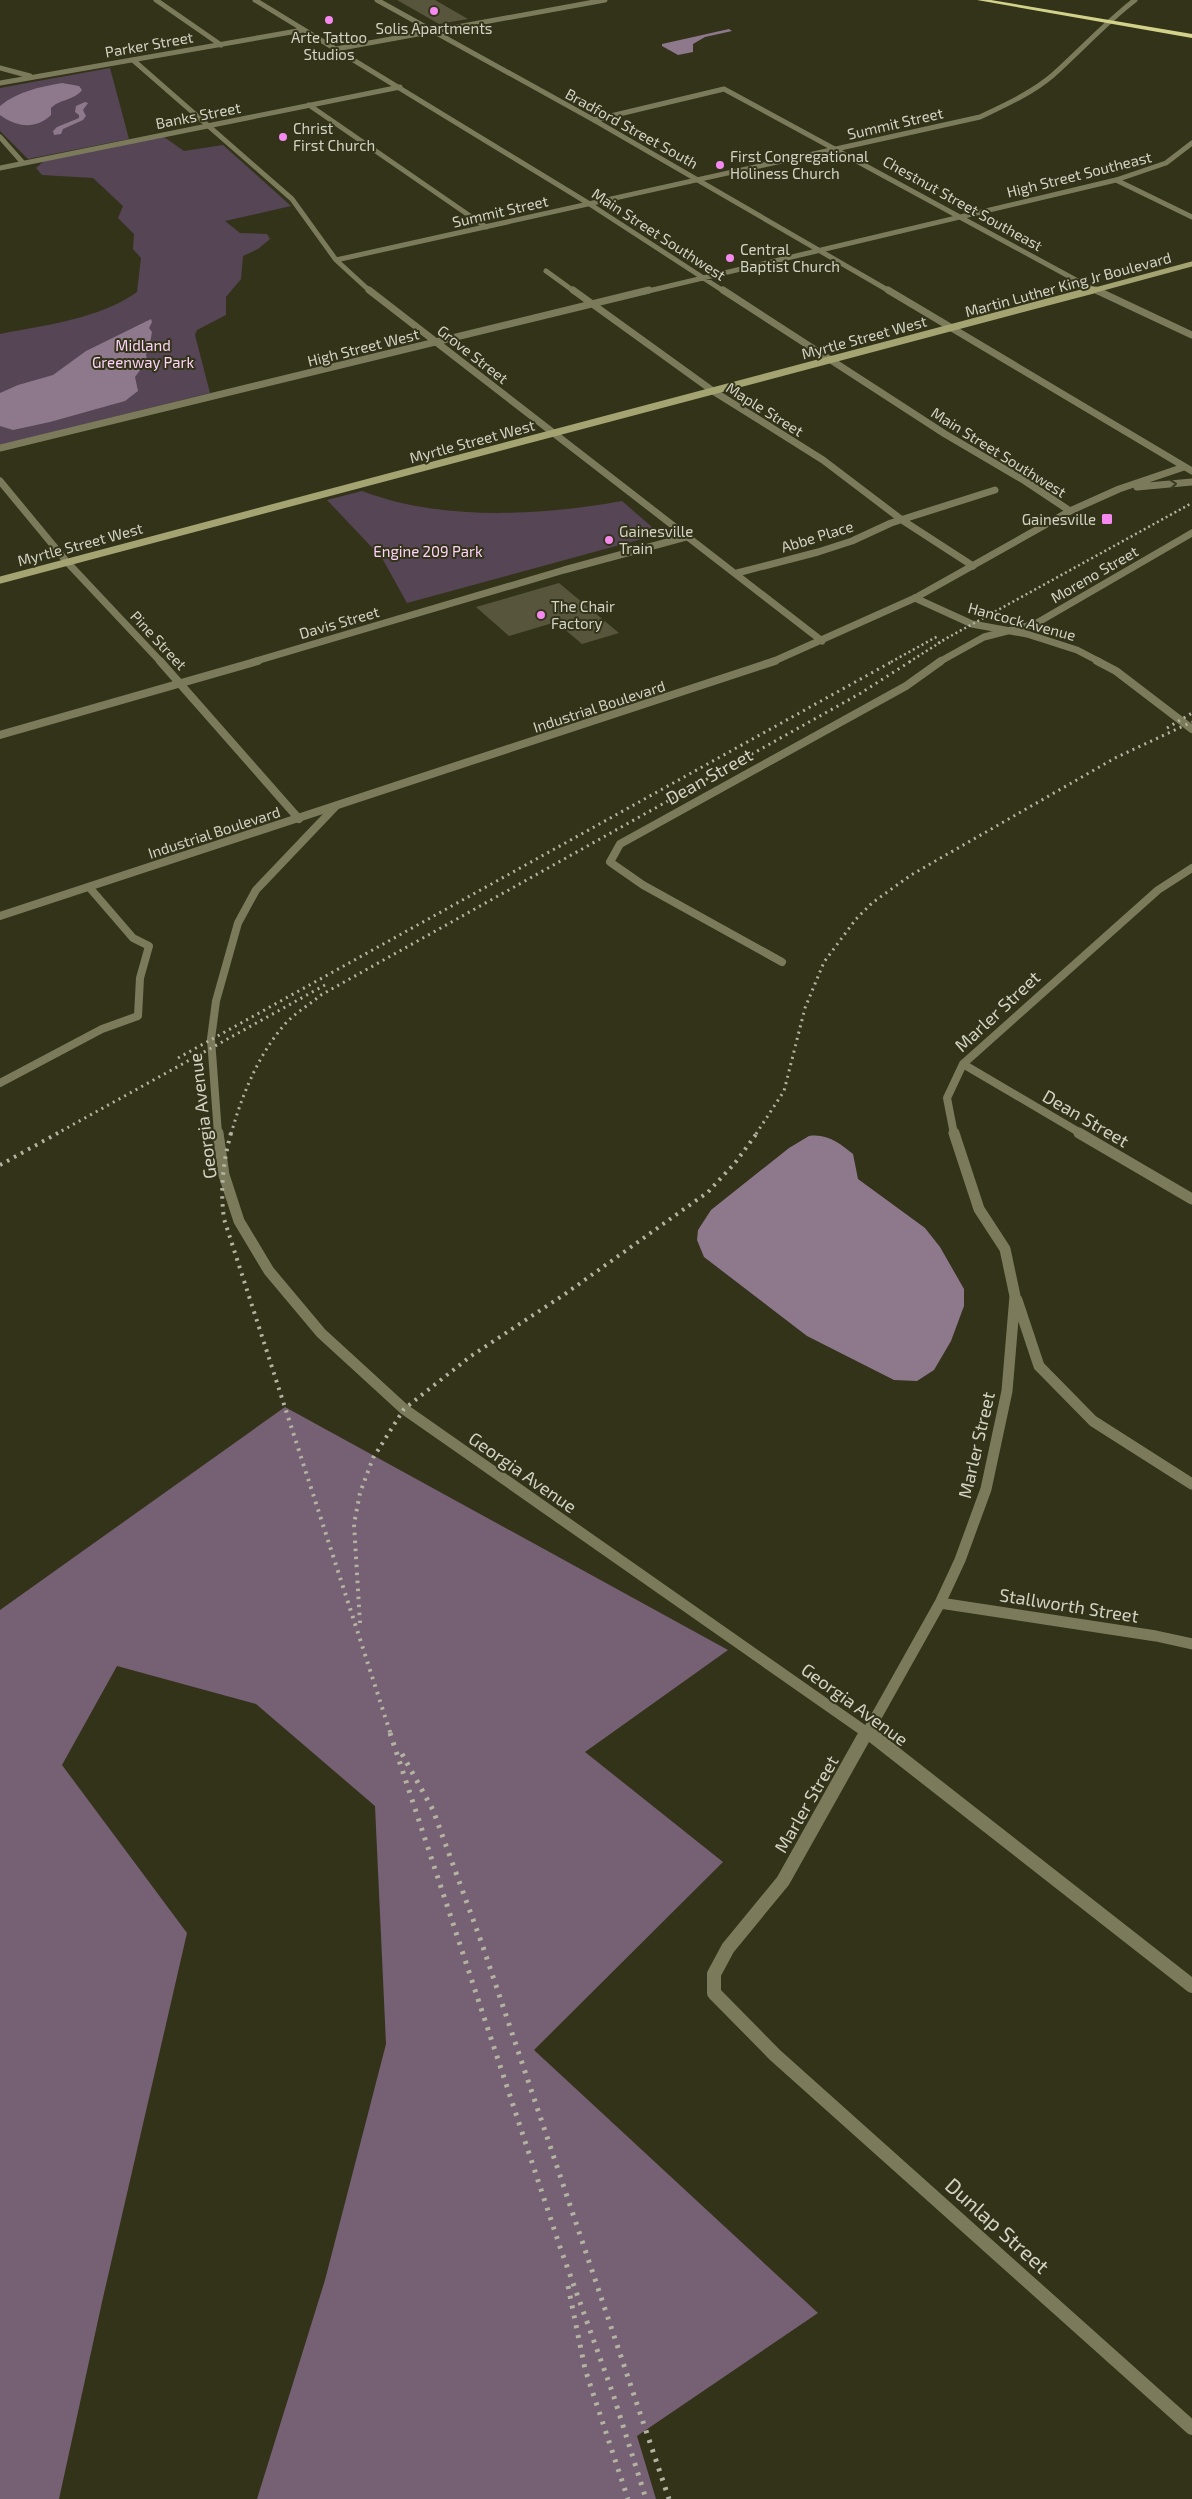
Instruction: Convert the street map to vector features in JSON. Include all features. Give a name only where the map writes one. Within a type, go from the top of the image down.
[{"type":"highway","points":[[980,0],[1192,36]]},
{"type":"main road","name":"Martin Luther King Jr Boulevard","points":[[951,328],[1192,264]]},
{"type":"main road","name":"Myrtle Street West","points":[[0,580],[951,328]]},
{"type":"street","points":[[156,0],[221,45]]},
{"type":"street","name":"Main Street Southwest","points":[[255,0],[588,203],[945,434],[1025,481],[1070,511]]},
{"type":"street","name":"Bradford Street South","points":[[376,0],[594,120],[820,249],[1192,471]]},
{"type":"street","points":[[336,49],[605,0]]},
{"type":"street","name":"Summit Street","points":[[336,260],[980,117],[1021,97],[1052,76],[1108,21],[1135,0]]},
{"type":"street","name":"Parker Street","points":[[0,83],[303,30]]},
{"type":"street","name":"Grove Street","points":[[133,60],[292,199],[336,260],[358,281],[686,537],[737,573],[822,641]]},
{"type":"street","points":[[0,68],[34,77]]},
{"type":"street","name":"Banks Street","points":[[0,168],[400,87]]},
{"type":"street","name":"Chestnut Street Southeast","points":[[594,120],[724,89],[838,148],[1095,290],[1192,335]]},
{"type":"street","points":[[310,105],[486,227]]},
{"type":"street","points":[[0,137],[22,163]]},
{"type":"street","name":"High Street Southeast","points":[[820,249],[1156,169],[1172,161],[1192,143]]},
{"type":"street","points":[[1116,180],[1192,217]]},
{"type":"street","name":"High Street West","points":[[0,448],[820,249]]},
{"type":"street","name":"Maple Street","points":[[546,272],[713,390],[823,460],[902,520],[973,566]]},
{"type":"street","name":"Industrial Boulevard","points":[[0,916],[768,664],[915,598],[1070,511],[1119,489],[1184,467]]},
{"type":"street","name":"Pine Street","points":[[0,481],[67,562],[181,683],[298,819]]},
{"type":"street","points":[[1119,489],[1192,482]]},
{"type":"street","name":"Abbe Place","points":[[737,573],[818,552],[902,520],[995,490]]},
{"type":"street","name":"Moreno Street","points":[[1006,631],[1035,624],[1192,533]]},
{"type":"street","name":"Davis Street","points":[[0,735],[564,570],[686,537]]},
{"type":"street","name":"Hancock Avenue","points":[[915,598],[972,624],[1054,641],[1108,666],[1192,729]]},
{"type":"street","name":"Dean Street","points":[[782,962],[643,885],[610,862],[620,844],[906,686],[945,658],[984,637],[1006,631]]},
{"type":"street","name":"Georgia Avenue","points":[[336,806],[256,890],[238,923],[216,1001],[211,1040],[219,1141],[224,1175],[239,1221],[269,1271],[321,1333],[404,1409],[585,1538],[867,1732],[1192,1986]]},
{"type":"street","name":"Marler Street","points":[[776,2055],[714,1993],[714,1974],[728,1948],[782,1881],[940,1603],[960,1560],[986,1489],[1007,1391],[1015,1296],[1005,1249],[979,1210],[956,1140],[947,1098],[963,1064],[1158,890],[1192,868]]},
{"type":"street","points":[[0,1083],[102,1029],[138,1016],[140,978],[149,946],[133,938],[90,886]]},
{"type":"street","name":"Dean Street","points":[[963,1064],[1192,1199]]},
{"type":"street","points":[[1015,1296],[1039,1366],[1093,1422],[1192,1484]]},
{"type":"street","name":"Stallworth Street","points":[[940,1603],[1156,1636],[1192,1644]]},
{"type":"street","name":"Dunlap Street","points":[[776,2055],[1192,2428]]},
{"type":"green space","points":[[110,68],[129,139],[28,159],[0,131],[0,88]]},
{"type":"green space","name":"Midland Greenway Park","points":[[164,137],[184,151],[223,145],[291,206],[225,221],[240,233],[267,234],[270,239],[258,249],[243,256],[241,279],[226,297],[226,315],[197,330],[195,335],[210,393],[0,445],[0,334],[89,315],[106,309],[137,292],[141,258],[133,249],[134,234],[118,218],[123,206],[93,178],[42,175],[36,168],[44,161]]},
{"type":"green space","name":"Engine 209 Park","points":[[362,491],[392,501],[424,507],[490,513],[558,510],[622,501],[660,534],[407,603],[382,558],[327,500]]},
{"type":"shaded area","points":[[729,29],[732,31],[705,37],[693,44],[693,52],[678,55],[662,46],[662,44]]},
{"type":"shaded area","points":[[62,83],[79,86],[82,90],[75,96],[51,108],[51,115],[45,120],[32,125],[26,125],[13,122],[0,115],[0,106],[14,97],[37,88]]},
{"type":"shaded area","points":[[85,102],[88,103],[83,110],[86,116],[83,120],[63,129],[61,134],[54,135],[53,131],[57,127],[79,118],[79,115],[75,112],[76,106]]},
{"type":"shaded area","points":[[151,319],[152,322],[149,328],[152,332],[149,349],[146,354],[147,361],[135,377],[138,391],[125,401],[50,422],[13,430],[0,426],[0,393],[18,385],[53,375],[86,351]]},
{"type":"shaded area","points":[[809,1136],[828,1138],[839,1143],[853,1154],[858,1179],[925,1228],[940,1247],[964,1289],[964,1306],[951,1341],[934,1370],[917,1381],[894,1380],[807,1336],[704,1257],[697,1240],[698,1230],[711,1210],[789,1148]]},
{"type":"shaded area","points":[[285,1407],[728,1650],[585,1752],[723,1862],[534,2050],[818,2313],[637,2436],[656,2499],[257,2499],[325,2280],[386,2044],[375,1806],[256,1704],[117,1666],[62,1765],[187,1933],[102,2302],[59,2499],[0,2499],[0,1610]]},
{"type":"building","name":"Solis Apartments","points":[[397,0],[435,0],[468,19],[439,24]]},
{"type":"building","name":"The Chair Factory","points":[[559,583],[619,633],[582,644],[556,622],[509,636],[476,607]]},
{"type":"railway","points":[[938,643],[1192,503]]},
{"type":"railway","points":[[891,662],[938,636]]},
{"type":"railway","points":[[909,662],[944,640]]},
{"type":"railway","points":[[178,1058],[893,661]]},
{"type":"railway","points":[[231,1134],[252,1076],[275,1036],[289,1020],[321,995],[861,693],[911,661]]},
{"type":"railway","points":[[1167,728],[1192,713]]},
{"type":"railway","points":[[756,1134],[784,1091],[805,1008],[824,962],[856,919],[872,903],[911,875],[1115,758],[1192,722]]},
{"type":"railway","points":[[56,1134],[325,985]]},
{"type":"railway","points":[[0,1165],[58,1133]]},
{"type":"railway","points":[[231,1133],[223,1176],[224,1219],[391,1735]]},
{"type":"railway","points":[[360,1623],[354,1524],[360,1493],[373,1458],[404,1409],[471,1356],[565,1294],[708,1192],[735,1163],[757,1133]]},
{"type":"railway","points":[[390,1733],[560,2247],[613,2394],[646,2499]]},
{"type":"railway","points":[[402,1754],[433,1810],[482,1944],[669,2499]]},
{"type":"railway","points":[[568,2286],[585,2369],[628,2499]]},
{"type":"place","name":"Solis Apartments","points":[[434,11]]},
{"type":"place","name":"Arte Tattoo Studios","points":[[329,20]]},
{"type":"place","name":"Christ First Church","points":[[283,137]]},
{"type":"place","name":"First Congregational Holiness Church","points":[[720,165]]},
{"type":"place","name":"Central Baptist Church","points":[[730,258]]},
{"type":"place","name":"Gainesville","points":[[1107,519]]},
{"type":"place","name":"Gainesville Train","points":[[609,540]]},
{"type":"place","name":"The Chair Factory","points":[[541,615]]}]
